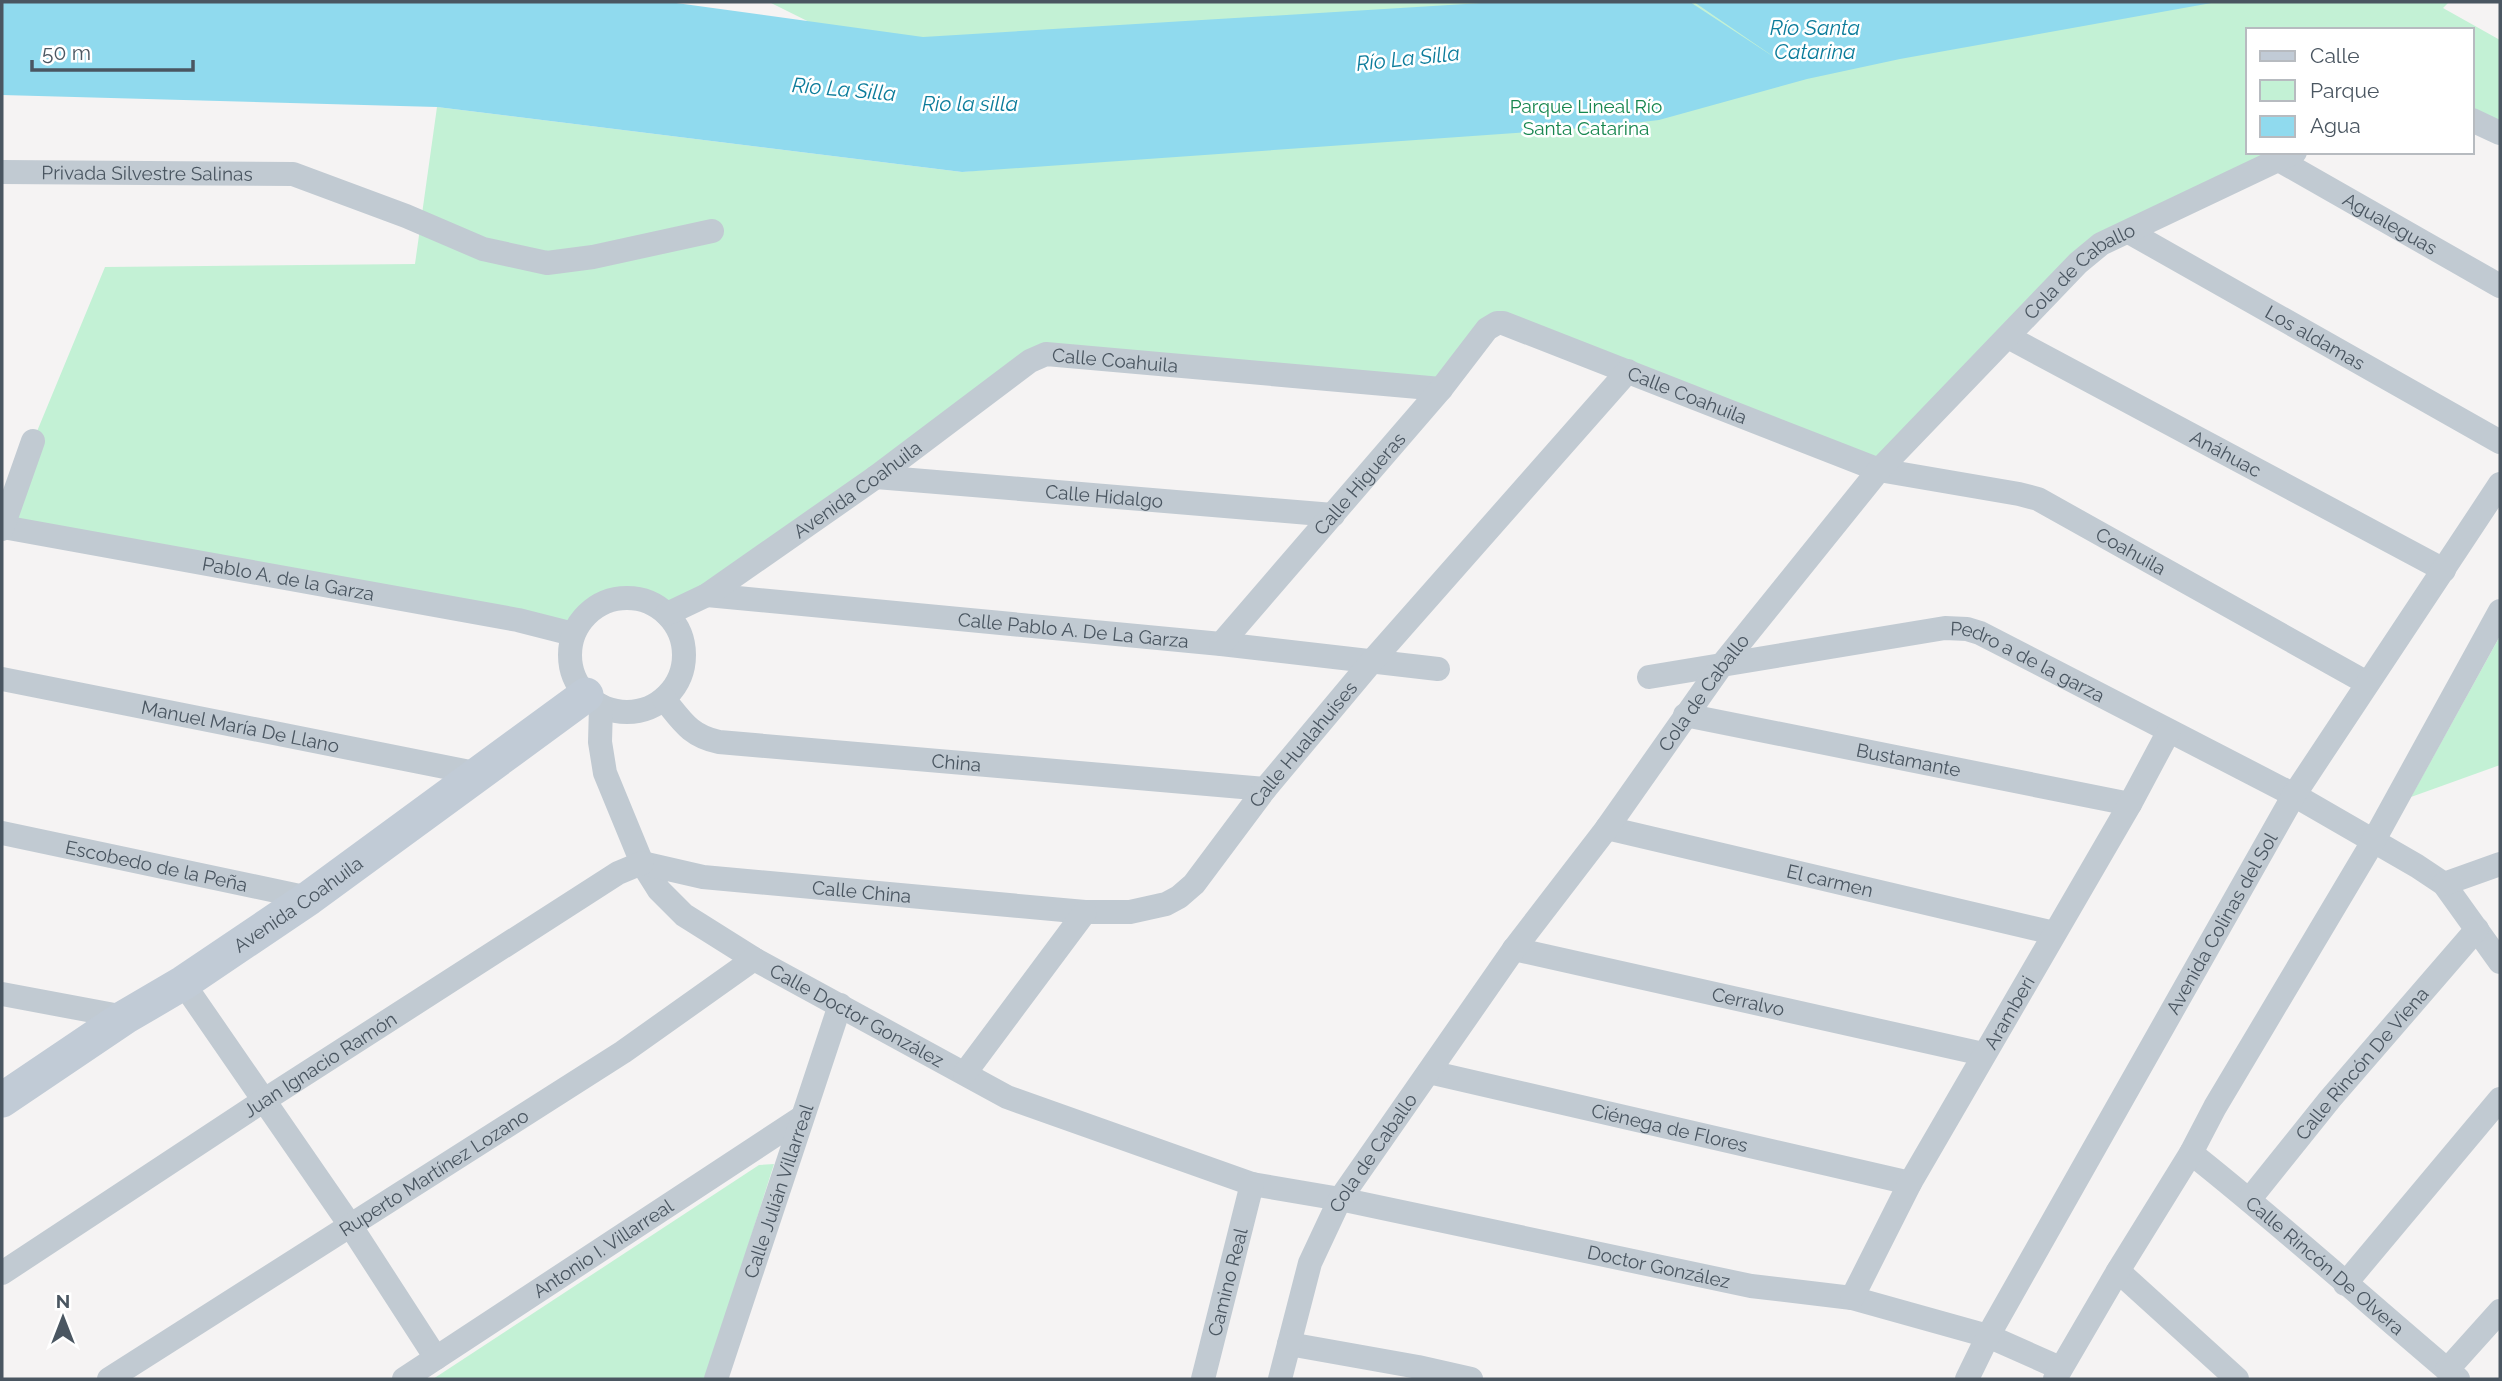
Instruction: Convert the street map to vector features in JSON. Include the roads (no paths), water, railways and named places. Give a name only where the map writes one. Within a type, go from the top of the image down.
[{"type":"street","points":[[2474,121],[2500,133]]},
{"type":"street","name":"Cola de Caballo","points":[[1280,1379],[1310,1263],[1340,1199],[1514,949],[1607,828],[1721,666],[1879,470],[2078,263],[2101,244],[2287,156]]},
{"type":"street","name":"Agualeguas","points":[[2287,156],[2500,286]]},
{"type":"street","name":"Privada Silvestre Salinas","points":[[2,172],[293,174],[406,216],[483,249],[547,263],[593,257],[712,231]]},
{"type":"street","name":"Los aldamas","points":[[2129,232],[2500,442]]},
{"type":"street","name":"Calle Coahuila","points":[[1497,323],[1511,325],[1879,470]]},
{"type":"street","name":"Calle Higueras","points":[[1221,644],[1441,389],[1488,329],[1497,323]]},
{"type":"street","name":"Anáhuac","points":[[2008,337],[2444,570]]},
{"type":"street","name":"Calle Coahuila","points":[[1041,356],[1052,353],[1441,389]]},
{"type":"street","name":"Avenida Coahuila","points":[[667,614],[707,595],[876,478],[1030,361],[1041,356]]},
{"type":"street","name":"Calle Hualahuises","points":[[1085,912],[1130,912],[1166,904],[1195,884],[1265,789],[1373,660],[1628,371]]},
{"type":"street","points":[[2,528],[33,441]]},
{"type":"street","name":"Coahuila","points":[[1879,470],[2038,499],[2367,683]]},
{"type":"street","name":"Calle Hidalgo","points":[[876,478],[1333,515]]},
{"type":"street","name":"Avenida Colinas del Sol","points":[[1967,1379],[1988,1336],[2294,796],[2500,484]]},
{"type":"street","name":"Pablo A. de la Garza","points":[[2,528],[518,620],[573,634]]},
{"type":"street","name":"Calle Pablo A. De La Garza","points":[[707,595],[1221,644],[1438,669]]},
{"type":"street","points":[[620,599],[650,603],[667,614],[679,632],[684,662],[677,682],[664,699],[656,705],[637,711],[618,712],[593,701],[575,680],[570,662],[570,644],[578,625],[592,610],[620,599]]},
{"type":"street","points":[[2057,1374],[2191,1153],[2215,1107],[2374,840],[2500,611]]},
{"type":"street","name":"Pedro a de la garza","points":[[1649,677],[1945,628],[1967,629],[2294,796],[2374,840],[2444,884]]},
{"type":"street","name":"Manuel María De Llano","points":[[2,680],[480,774]]},
{"type":"street","name":"China","points":[[664,699],[690,731],[705,739],[719,742],[1265,789]]},
{"type":"street","name":"Avenida Coahuila","points":[[2,1100],[309,898],[480,774],[593,701]]},
{"type":"street","name":"Calle Doctor González","points":[[593,701],[605,773],[642,863],[659,890],[684,915],[754,959],[1007,1097],[1252,1184]]},
{"type":"street","name":"Bustamante","points":[[1685,715],[2130,804]]},
{"type":"street","name":"Aramberi","points":[[1852,1298],[1910,1183],[2130,804],[2169,730]]},
{"type":"street","name":"El carmen","points":[[1607,828],[2054,933]]},
{"type":"street","name":"Escobedo de la Peña","points":[[2,834],[309,898]]},
{"type":"street","name":"Calle China","points":[[642,863],[703,877],[1085,912]]},
{"type":"street","name":"Juan Ignacio Ramón","points":[[2,1273],[263,1101],[618,873],[642,863]]},
{"type":"street","points":[[2500,864],[2444,884],[2500,962]]},
{"type":"street","points":[[965,1073],[1085,912]]},
{"type":"street","name":"Calle Rincón De Viena","points":[[2249,1200],[2330,1098],[2477,929]]},
{"type":"street","name":"Cerralvo","points":[[1514,949],[1983,1054]]},
{"type":"street","name":"Ruperto Martínez Lozano","points":[[109,1379],[623,1052],[754,959]]},
{"type":"street","points":[[183,983],[350,1225],[436,1358]]},
{"type":"street","points":[[2,994],[125,1017]]},
{"type":"street","name":"Calle Julián Villarreal","points":[[716,1379],[840,1005]]},
{"type":"street","name":"Ciénega de Flores","points":[[1429,1072],[1910,1183]]},
{"type":"street","points":[[2345,1284],[2500,1099]]},
{"type":"street","name":"Antonio I. Villarreal","points":[[404,1379],[802,1118]]},
{"type":"street","name":"Calle Rincón De Olvera","points":[[2191,1153],[2453,1375]]},
{"type":"street","name":"Doctor González","points":[[1252,1184],[1340,1199],[1751,1286],[1852,1298],[1988,1336],[2057,1374]]},
{"type":"street","name":"Camino Real","points":[[1203,1379],[1252,1184]]},
{"type":"street","points":[[2118,1271],[2224,1375]]},
{"type":"street","points":[[2453,1375],[2500,1311]]},
{"type":"street","points":[[1289,1344],[1416,1373],[1471,1379]]},
{"type":"water","name":"Rio la silla","points":[[2,2],[669,2],[923,37],[1498,2],[1690,2],[1780,61],[1694,2],[2217,2],[1900,59],[1807,79],[1659,120],[1600,127],[962,172],[437,107],[2,95]]},
{"type":"water label","name":"Río Santa Catarina","points":[[1815,39]]},
{"type":"water label","name":"Río La Silla","points":[[1408,58]]},
{"type":"water label","name":"Río La Silla","points":[[844,89]]},
{"type":"park label","name":"Parque Lineal Río Santa Catarina","points":[[1586,117]]}]
